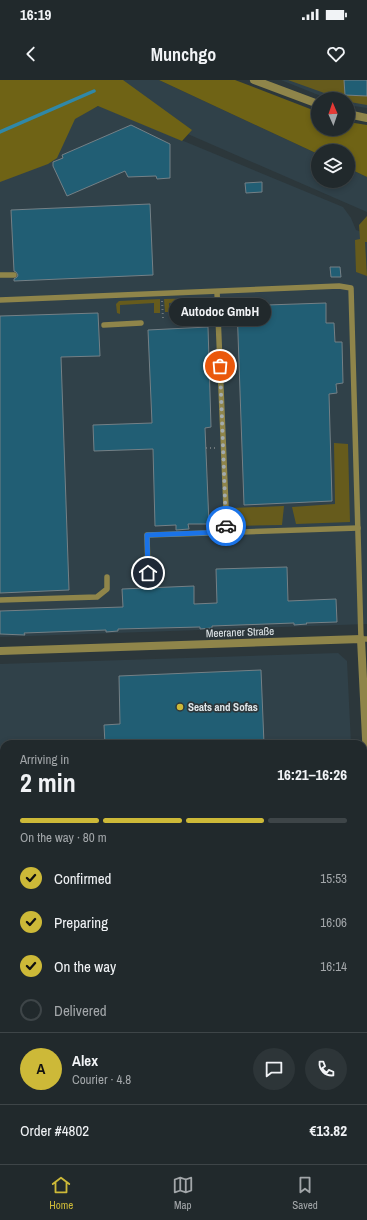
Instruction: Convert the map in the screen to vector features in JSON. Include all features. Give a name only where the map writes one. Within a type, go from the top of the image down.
[{"type":"street","points":[[254,80],[311,101]]},
{"type":"street","points":[[355,115],[367,118]]},
{"type":"street","points":[[364,639],[367,740]]},
{"type":"street","name":"Meeraner Straße","points":[[0,651],[364,639]]},
{"type":"lane","points":[[0,275],[14,275]]},
{"type":"lane","points":[[0,300],[339,286],[351,288],[358,528],[364,639]]},
{"type":"lane","points":[[217,292],[227,532]]},
{"type":"lane","points":[[104,325],[141,323]]},
{"type":"lane","points":[[148,573],[147,535],[358,528]]},
{"type":"lane","points":[[0,600],[97,597],[107,588],[107,577]]},
{"type":"path","points":[[162,294],[163,318]]},
{"type":"shaded area","points":[[0,80],[123,80],[192,130],[182,141],[98,106],[75,119],[57,158],[48,164],[0,182]]},
{"type":"shaded area","points":[[64,80],[159,80],[311,151],[311,188]]},
{"type":"shaded area","points":[[159,80],[235,80],[311,109],[311,136],[355,136],[355,123],[367,125],[367,177],[355,171],[355,144],[311,144],[311,151]]},
{"type":"shaded area","points":[[281,80],[367,80],[367,108],[355,106],[355,92],[311,92]]},
{"type":"shaded area","points":[[288,80],[367,80],[367,105],[355,103],[355,92],[321,92]]},
{"type":"shaded area","points":[[99,106],[343,207],[351,218],[356,230],[367,234],[367,624],[0,637],[0,149]]},
{"type":"shaded area","points":[[355,171],[367,177],[367,212],[312,188],[355,188]]},
{"type":"shaded area","points":[[367,216],[367,242],[365,242],[367,276],[356,272],[355,240],[360,239],[359,225]]},
{"type":"shaded area","points":[[205,298],[212,304],[211,307],[208,308],[207,301],[169,303],[169,312],[165,312],[164,299]]},
{"type":"shaded area","points":[[160,299],[160,313],[154,313],[154,303],[120,305],[120,314],[117,313],[116,304],[119,301]]},
{"type":"shaded area","points":[[334,443],[348,444],[350,522],[296,524],[292,507],[335,504]]},
{"type":"shaded area","points":[[284,506],[282,525],[232,526],[232,508]]},
{"type":"shaded area","points":[[338,653],[347,661],[351,740],[0,740],[0,664]]},
{"type":"building","points":[[344,80],[367,80],[367,96],[355,95],[355,92],[345,92]]},
{"type":"building","points":[[131,125],[170,144],[170,178],[157,179],[156,176],[128,177],[125,171],[67,196],[53,166],[53,162],[63,158],[62,155]]},
{"type":"building","points":[[262,182],[262,192],[246,193],[245,183]]},
{"type":"building","points":[[150,204],[153,275],[14,281],[18,275],[14,271],[11,210]]},
{"type":"building","points":[[330,267],[340,267],[341,277],[331,277]]},
{"type":"building","points":[[326,303],[326,323],[334,323],[335,342],[342,342],[343,383],[336,384],[337,393],[329,394],[332,501],[244,505],[237,306]]},
{"type":"building","points":[[98,313],[100,356],[61,357],[69,590],[0,593],[0,316]]},
{"type":"building","points":[[208,327],[211,427],[205,428],[209,524],[188,524],[189,529],[176,530],[176,525],[155,526],[153,449],[94,451],[93,425],[152,423],[148,330]]},
{"type":"building","points":[[287,567],[288,601],[336,599],[337,622],[294,625],[294,623],[212,626],[212,628],[200,629],[200,627],[118,629],[118,631],[106,632],[106,630],[24,633],[25,635],[0,634],[0,611],[123,607],[122,589],[194,586],[194,604],[217,603],[216,569]]},
{"type":"building","points":[[261,670],[264,740],[105,740],[104,725],[120,724],[119,676]]},
{"type":"waterway","points":[[0,132],[94,91]]},
{"type":"way so far","points":[[220,366],[226,526]]},
{"type":"place","name":"Autodoc GmbH","points":[[220,366]]},
{"type":"place","name":"Seats and Sofas","points":[[180,707]]},
{"type":"route","points":[[148,573],[147,535],[227,532],[226,526]]}]
